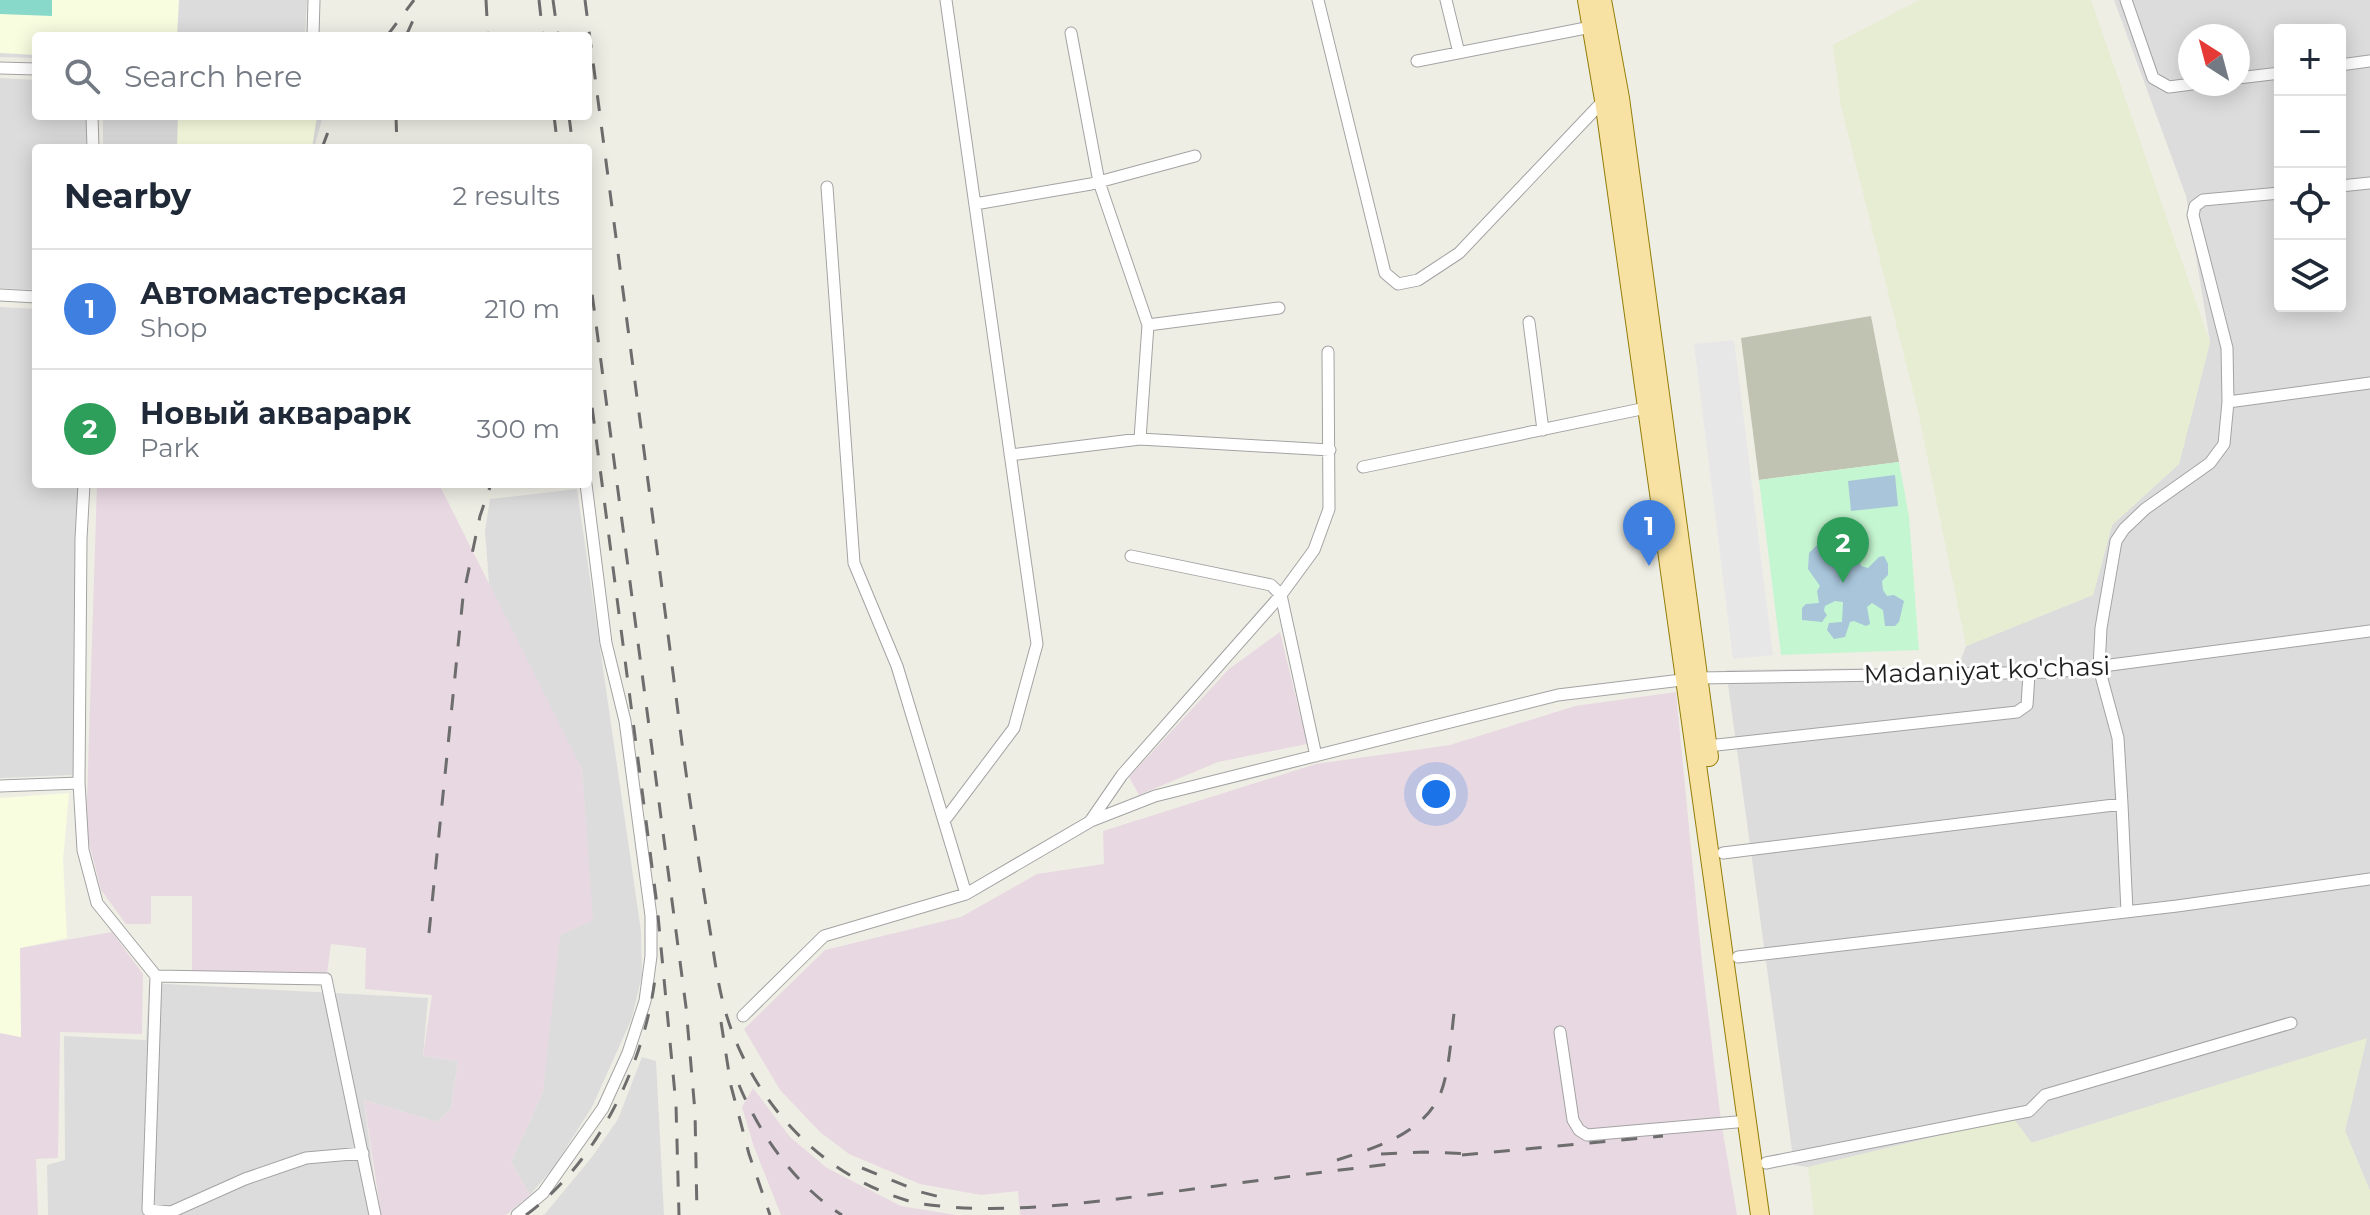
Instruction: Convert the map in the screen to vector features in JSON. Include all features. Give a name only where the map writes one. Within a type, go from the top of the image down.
[{"type":"main road","points":[[1587,0],[1620,98],[1760,1215]]},
{"type":"main road","points":[[1602,0],[1598,26],[1604,100],[1646,408],[1691,678],[1708,746],[1773,1215]]},
{"type":"street","points":[[313,32],[314,0]]},
{"type":"street","points":[[944,821],[1014,728],[1037,644],[946,0]]},
{"type":"street","points":[[1318,0],[1385,273],[1398,284],[1418,280],[1459,253],[1604,100]]},
{"type":"street","points":[[1446,0],[1459,53]]},
{"type":"street","points":[[2126,0],[2153,78],[2169,87],[2178,86]]},
{"type":"street","points":[[1417,61],[1598,26]]},
{"type":"street","points":[[1071,33],[1099,182],[1148,325],[1140,439]]},
{"type":"street","points":[[2346,64],[2370,61]]},
{"type":"street","points":[[0,68],[32,69]]},
{"type":"street","points":[[2250,77],[2274,74]]},
{"type":"street","points":[[92,120],[93,144]]},
{"type":"street","points":[[975,204],[1099,182],[1195,156]]},
{"type":"street","points":[[2346,185],[2370,183]]},
{"type":"street","points":[[827,187],[854,563],[897,666],[966,894]]},
{"type":"street","points":[[2127,912],[2118,738],[2099,668],[2101,628],[2116,541],[2145,509],[2210,463],[2224,444],[2228,402],[2227,348],[2193,215],[2195,206],[2203,200],[2274,194]]},
{"type":"street","points":[[0,295],[32,297]]},
{"type":"street","points":[[1148,325],[1279,308]]},
{"type":"street","points":[[1529,322],[1543,430]]},
{"type":"street","points":[[1091,821],[1122,775],[1281,595],[1314,550],[1329,509],[1328,352]]},
{"type":"street","points":[[2228,402],[2370,383]]},
{"type":"street","points":[[1363,467],[1646,408]]},
{"type":"street","points":[[1010,455],[1140,439],[1330,450]]},
{"type":"street","points":[[84,488],[79,783],[83,850],[97,903],[156,976],[148,1210],[171,1212],[245,1179],[306,1158],[363,1153]]},
{"type":"street","points":[[517,1215],[543,1193],[603,1108],[628,1053],[645,1001],[651,956],[651,916],[625,721],[606,643],[587,488]]},
{"type":"street","points":[[1131,556],[1271,585],[1281,595],[1316,756]]},
{"type":"street","name":"Madaniyat ko'chasi","points":[[743,1016],[824,936],[966,894],[1091,821],[1155,796],[1558,695],[1691,678],[2029,674],[2099,668],[2370,631]]},
{"type":"street","points":[[1708,746],[2017,712],[2027,705],[2029,674]]},
{"type":"street","points":[[0,786],[79,783]]},
{"type":"street","points":[[1723,853],[2122,804]]},
{"type":"street","points":[[1738,957],[2127,912],[2370,879]]},
{"type":"street","points":[[156,976],[326,979],[375,1215]]},
{"type":"street","points":[[1766,1163],[2029,1111],[2045,1095],[2291,1023]]},
{"type":"street","points":[[1560,1032],[1573,1120],[1579,1130],[1587,1135],[1748,1121]]},
{"type":"shaded area","points":[[0,0],[307,0],[305,32],[32,32],[32,58],[0,57]]},
{"type":"shaded area","points":[[0,0],[179,0],[177,32],[32,32],[32,55],[0,53]]},
{"type":"shaded area","points":[[0,0],[52,0],[52,16],[0,14]]},
{"type":"shaded area","points":[[1919,0],[2091,0],[2210,342],[2179,464],[2112,525],[2093,595],[1966,646],[1918,411],[1841,106],[1833,45]]},
{"type":"shaded area","points":[[2114,0],[2370,0],[2370,1191],[2345,1131],[2366,1039],[2031,1143],[2013,1118],[1808,1167],[1794,1165],[1726,670],[1958,667],[1966,646],[2093,595],[2112,525],[2179,464],[2210,342],[2186,196]]},
{"type":"shaded area","points":[[0,78],[32,80],[32,120],[86,120],[86,144],[32,144],[32,290],[0,288]]},
{"type":"shaded area","points":[[103,120],[322,120],[315,144],[103,144]]},
{"type":"shaded area","points":[[178,120],[316,120],[313,144],[177,144]]},
{"type":"shaded area","points":[[0,307],[32,309],[32,488],[80,488],[73,775],[0,778]]},
{"type":"shaded area","points":[[1871,316],[1899,462],[1759,480],[1741,338]]},
{"type":"shaded area","points":[[1734,340],[1773,655],[1733,659],[1694,344]]},
{"type":"shaded area","points":[[1895,475],[1898,506],[1851,511],[1848,481]]},
{"type":"shaded area","points":[[97,488],[441,488],[582,769],[593,920],[560,935],[543,1092],[511,1162],[530,1195],[506,1215],[381,1215],[364,1100],[437,1122],[451,1109],[458,1061],[423,1056],[432,995],[365,989],[366,948],[331,944],[327,974],[192,971],[192,896],[151,896],[151,924],[126,924],[101,890],[86,831]]},
{"type":"shaded area","points":[[577,489],[641,931],[642,975],[632,1018],[592,1107],[554,1167],[530,1195],[511,1162],[543,1092],[560,935],[592,920],[582,769],[491,609],[485,531],[490,499]]},
{"type":"shaded area","points":[[1842,530],[1854,533],[1861,541],[1864,549],[1859,559],[1861,566],[1868,568],[1884,556],[1888,575],[1882,581],[1883,590],[1887,596],[1894,595],[1904,601],[1899,622],[1895,626],[1885,626],[1883,610],[1872,603],[1867,607],[1870,624],[1850,622],[1845,637],[1834,639],[1827,630],[1829,623],[1842,622],[1843,602],[1835,601],[1825,606],[1827,615],[1822,622],[1802,620],[1802,608],[1806,604],[1819,603],[1817,591],[1820,586],[1808,569],[1809,553],[1817,545],[1828,545]]},
{"type":"shaded area","points":[[1280,632],[1307,744],[1218,762],[1139,795],[1129,777],[1229,669]]},
{"type":"shaded area","points":[[1676,692],[1702,963],[1721,1121],[1737,1215],[1020,1215],[1018,1191],[981,1195],[920,1184],[849,1154],[820,1132],[780,1090],[744,1029],[825,950],[961,917],[1037,874],[1104,864],[1103,831],[1316,764],[1450,745],[1575,706]]},
{"type":"shaded area","points":[[69,793],[63,860],[67,938],[20,948],[21,1037],[0,1033],[0,798]]},
{"type":"shaded area","points":[[112,932],[143,974],[142,1034],[60,1032],[58,1158],[36,1159],[38,1215],[0,1215],[0,1033],[20,1037],[20,948]]},
{"type":"shaded area","points":[[149,983],[428,998],[423,1056],[458,1061],[451,1109],[437,1122],[364,1100],[379,1215],[48,1215],[47,1165],[65,1160],[64,1036],[146,1040]]},
{"type":"shaded area","points":[[2367,1038],[2345,1131],[2370,1191],[2370,1215],[1814,1215],[1808,1167],[2013,1118],[2032,1143]]},
{"type":"shaded area","points":[[642,1057],[656,1061],[664,1215],[544,1215],[592,1157],[618,1119]]},
{"type":"shaded area","points":[[753,1088],[790,1137],[827,1168],[901,1206],[956,1215],[781,1215],[742,1107]]},
{"type":"green space","points":[[1899,462],[1909,516],[1919,650],[1781,655],[1759,480]]},
{"type":"railway","points":[[390,32],[414,0]]},
{"type":"railway","points":[[486,0],[488,32]]},
{"type":"railway","points":[[539,0],[543,32]]},
{"type":"railway","points":[[553,0],[557,32]]},
{"type":"railway","points":[[585,0],[589,32]]},
{"type":"railway","points":[[408,32],[419,7]]},
{"type":"railway","points":[[592,54],[683,752],[717,972],[735,1039],[757,1083],[774,1107],[813,1149],[861,1182],[916,1203],[944,1207],[1061,1205],[1398,1163]]},
{"type":"railway","points":[[324,144],[332,120]]},
{"type":"railway","points":[[396,120],[397,144]]},
{"type":"railway","points":[[554,120],[558,144]]},
{"type":"railway","points":[[570,120],[572,144]]},
{"type":"railway","points":[[592,293],[686,1007],[695,1112],[697,1215]]},
{"type":"railway","points":[[592,407],[657,905],[676,1105],[679,1215]]},
{"type":"railway","points":[[429,933],[463,597],[480,516],[490,488]]},
{"type":"railway","points":[[526,1215],[576,1166],[615,1106],[642,1039],[656,971]]},
{"type":"railway","points":[[1337,1160],[1394,1139],[1429,1112],[1438,1099],[1445,1078],[1455,1006]]},
{"type":"railway","points":[[721,1022],[731,1086],[749,1154],[770,1215]]},
{"type":"railway","points":[[739,1085],[757,1122],[781,1158],[809,1189],[842,1215]]},
{"type":"railway","points":[[1462,1155],[1663,1136]]},
{"type":"railway","points":[[1381,1154],[1473,1154]]},
{"type":"railway","points":[[862,1168],[940,1197]]},
{"type":"place","name":"Автомастерская","points":[[1649,566]]},
{"type":"place","name":"Новый акварарк","points":[[1843,583]]}]
